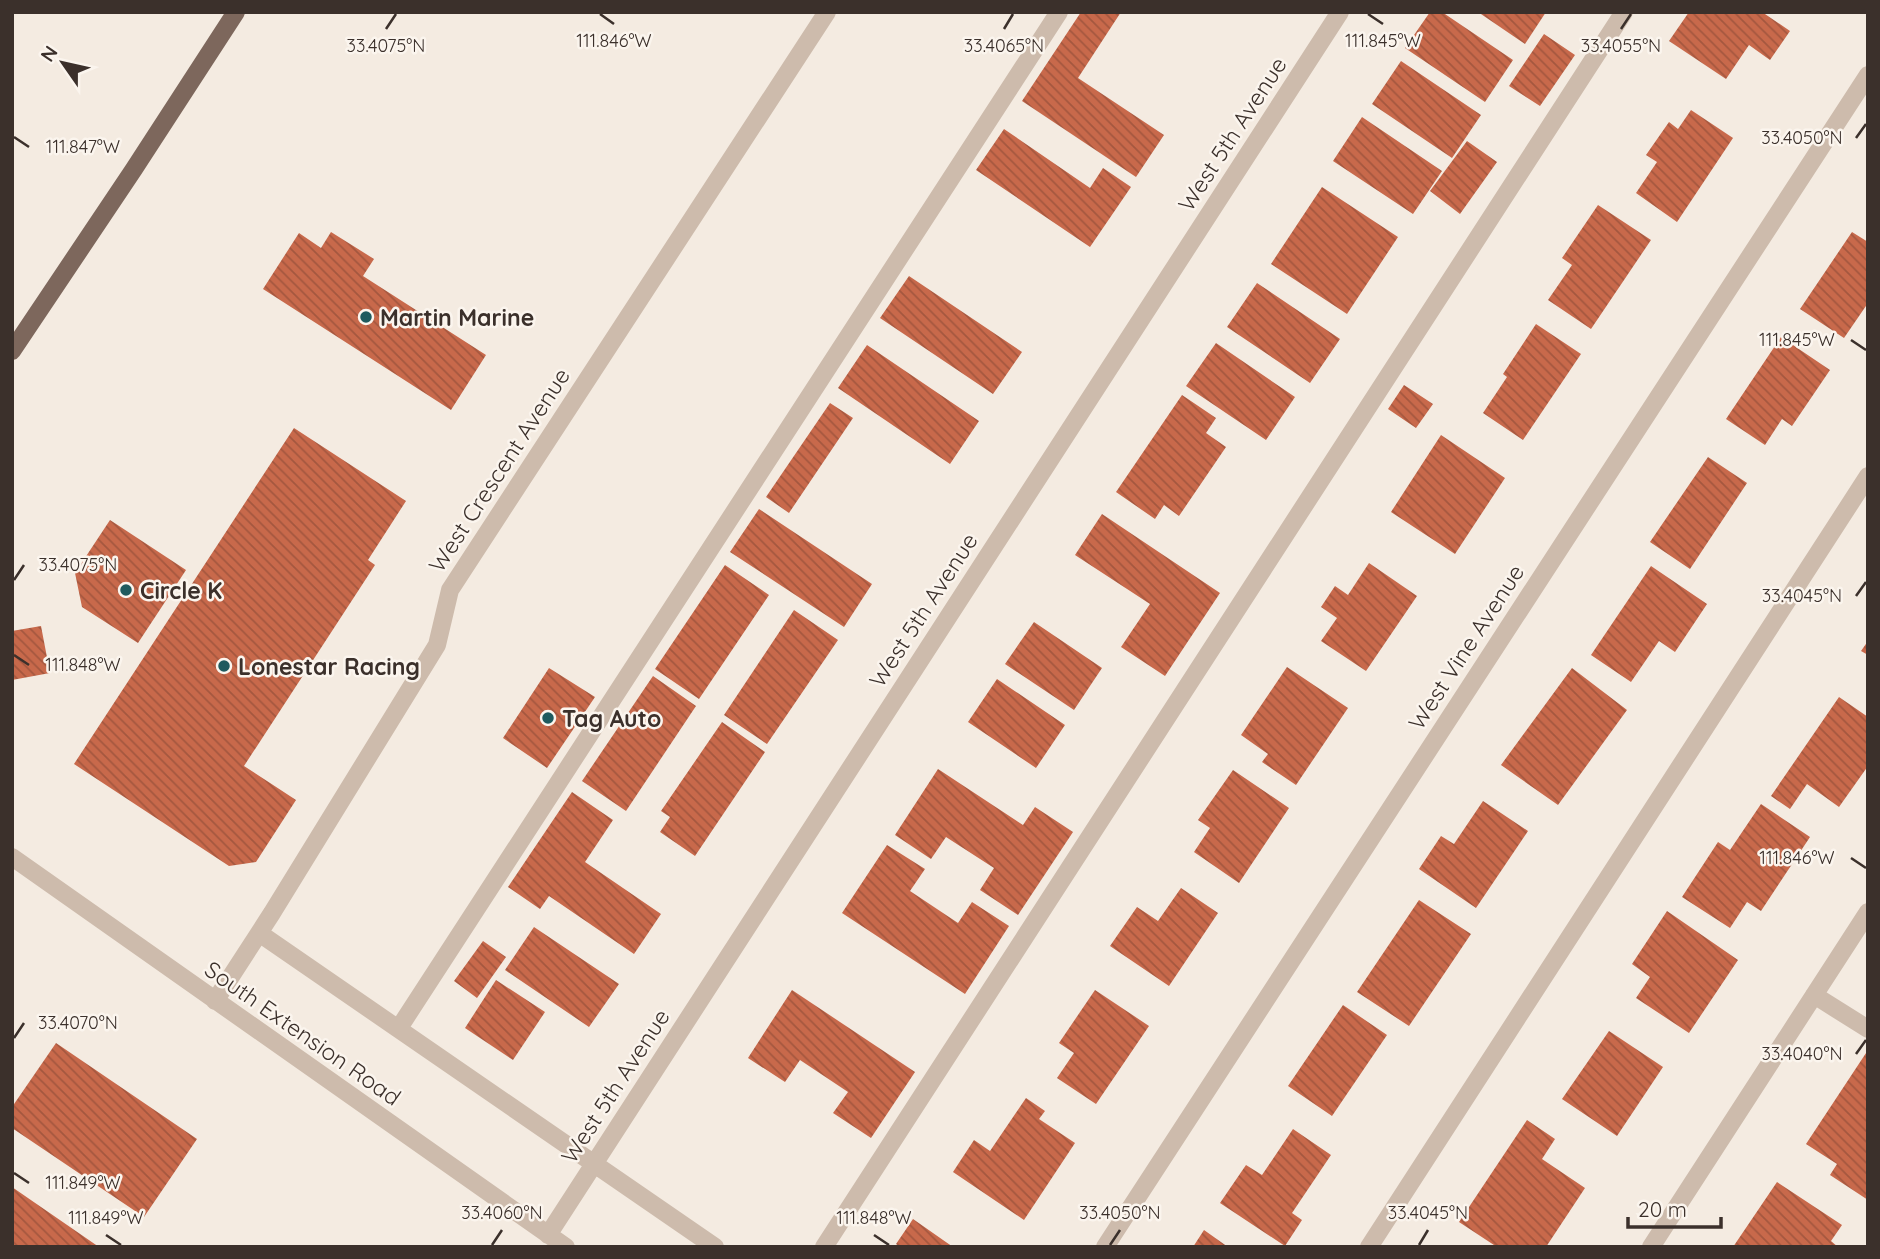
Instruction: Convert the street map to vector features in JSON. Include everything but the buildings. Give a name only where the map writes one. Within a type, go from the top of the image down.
[{"type":"main road","points":[[12,351],[236,12]]},
{"type":"street","name":"West Crescent Avenue","points":[[215,1001],[437,645],[450,590],[827,12]]},
{"type":"street","points":[[399,1028],[1059,12]]},
{"type":"street","name":"West 5th Avenue","points":[[548,1235],[1340,12]]},
{"type":"street","points":[[824,1247],[1624,12]]},
{"type":"street","name":"West Vine Avenue","points":[[1105,1247],[1868,75]]},
{"type":"street","points":[[1369,1247],[1868,476]]},
{"type":"street","name":"South Extension Road","points":[[12,857],[566,1247]]},
{"type":"street","points":[[1651,1247],[1868,912]]},
{"type":"street","points":[[259,933],[715,1247]]},
{"type":"street","points":[[1814,995],[1868,1029]]},
{"type":"place","name":"Martin Marine","points":[[366,317]]},
{"type":"place","name":"Circle K","points":[[126,590]]},
{"type":"place","name":"Lonestar Racing","points":[[224,666]]},
{"type":"place","name":"Tag Auto","points":[[548,718]]}]
